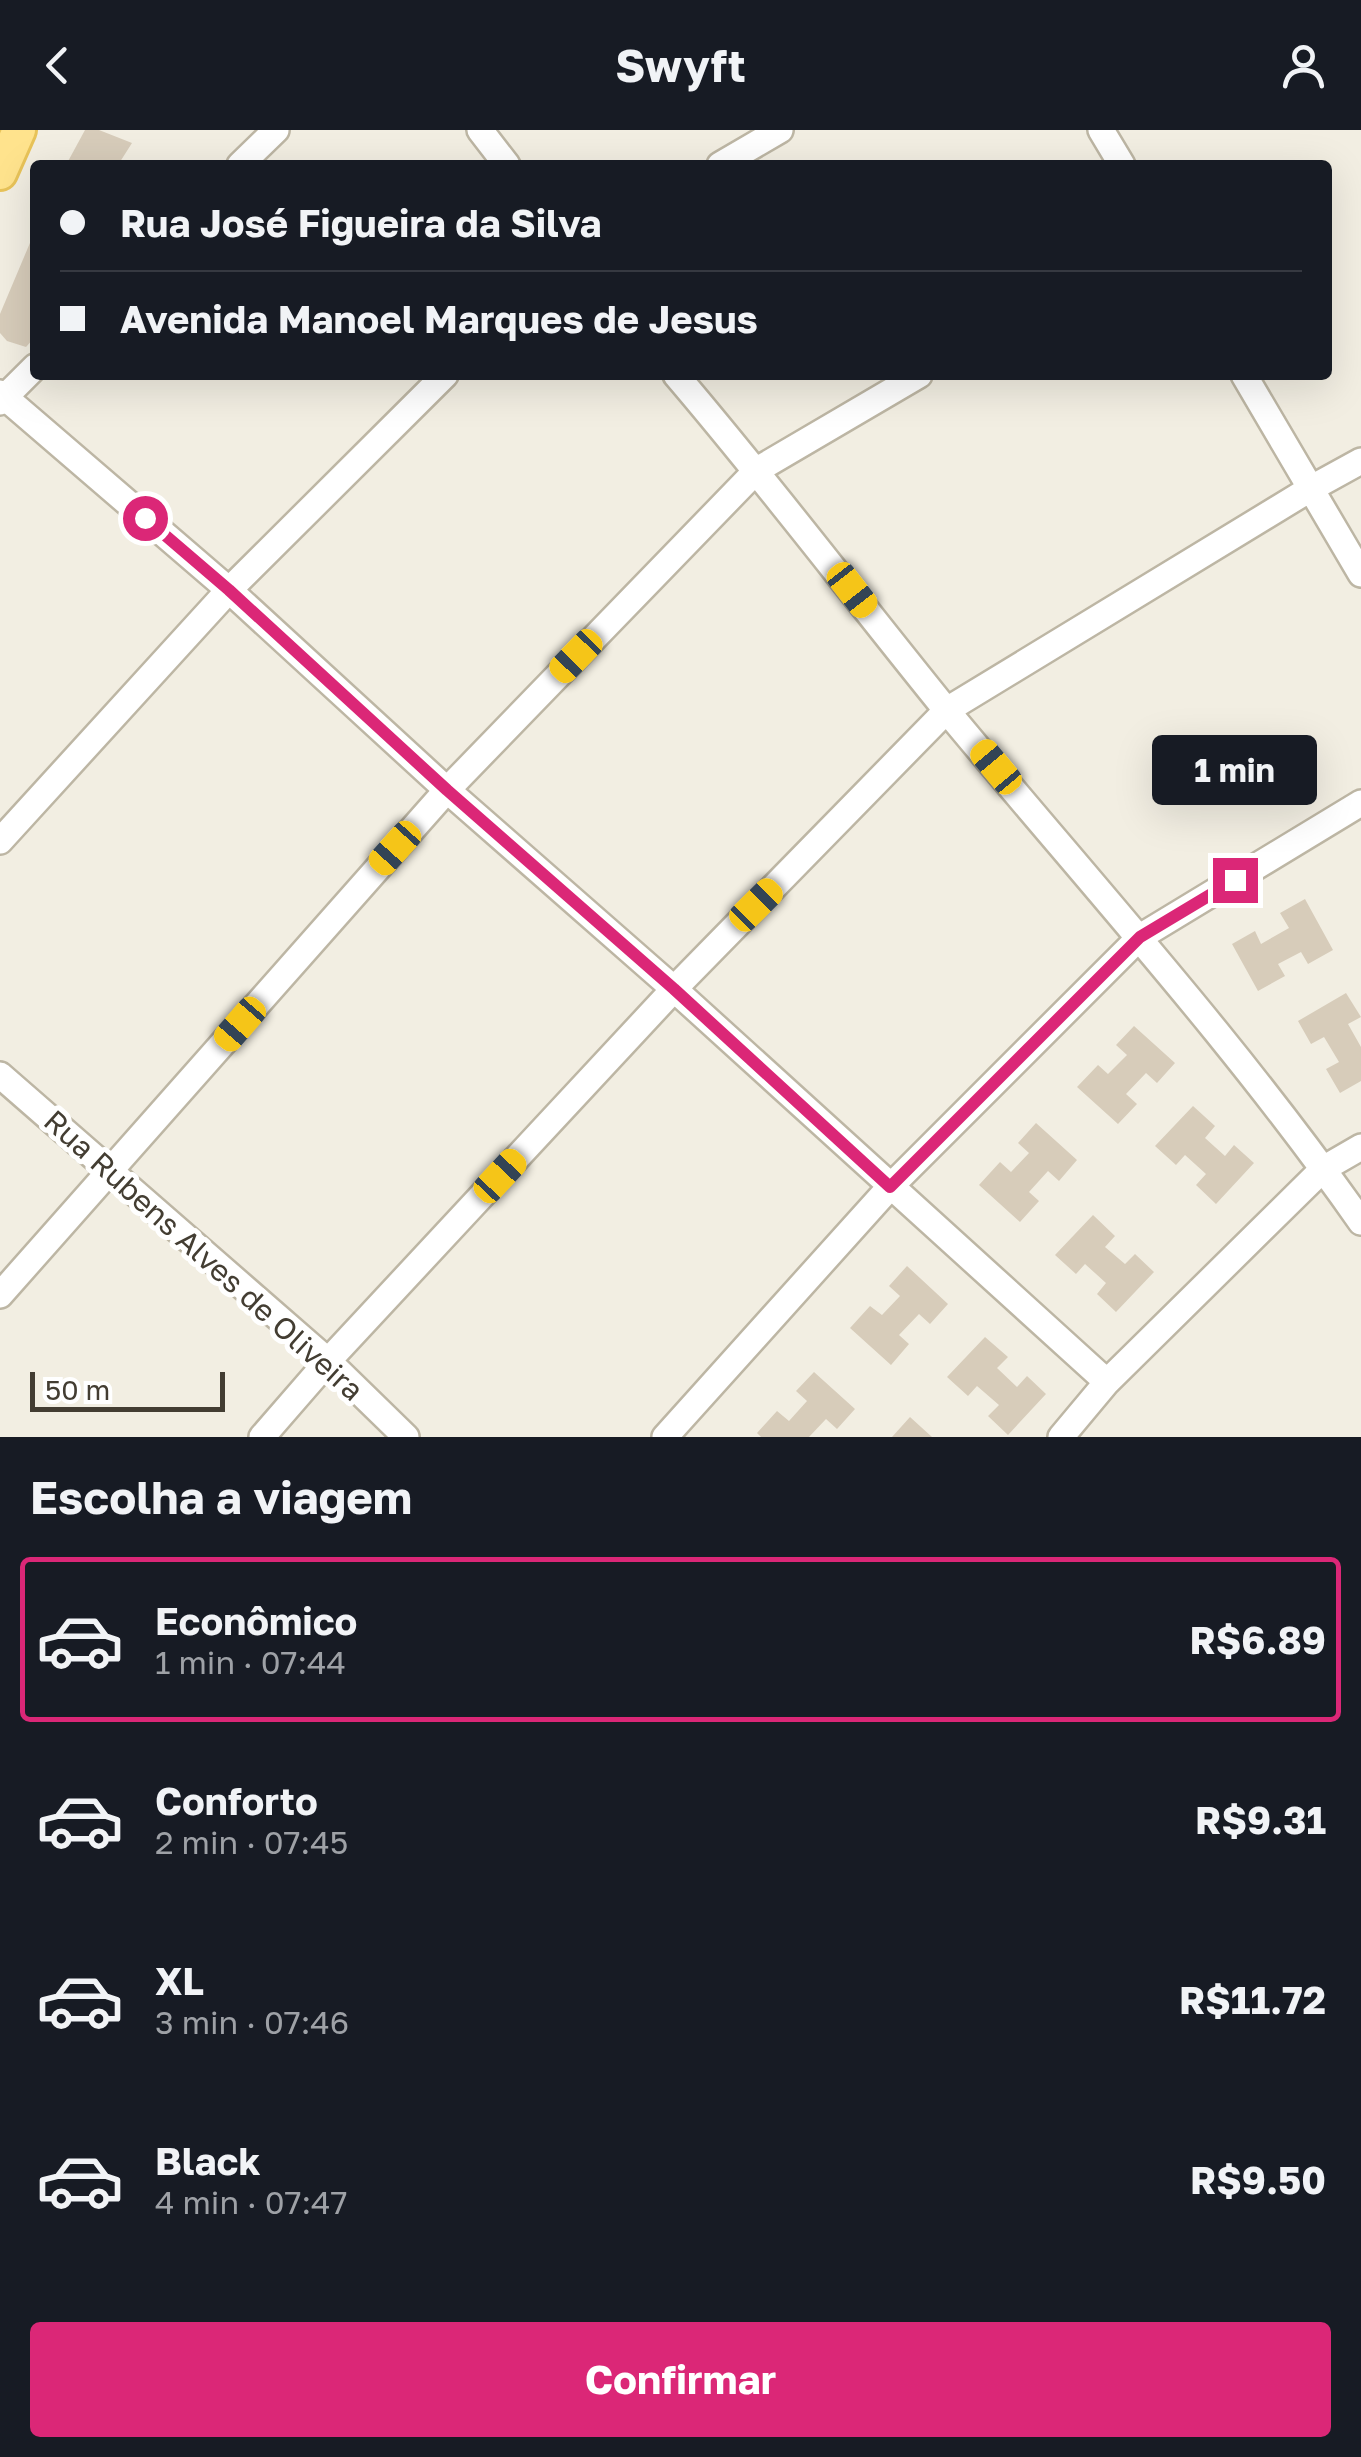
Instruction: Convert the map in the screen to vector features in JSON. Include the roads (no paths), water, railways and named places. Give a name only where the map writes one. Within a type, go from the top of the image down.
[{"type":"main road","points":[[0,173],[19,130]]},
{"type":"street","points":[[245,160],[276,130]]},
{"type":"street","points":[[480,130],[502,160]]},
{"type":"street","points":[[729,160],[780,130]]},
{"type":"street","points":[[1102,130],[1119,160]]},
{"type":"street","points":[[30,372],[2,398],[229,590],[1106,1382]]},
{"type":"street","points":[[0,842],[229,590],[440,380]]},
{"type":"street","points":[[680,380],[757,470],[947,710],[1140,937],[1323,1168],[1361,1222]]},
{"type":"street","points":[[0,1296],[447,790],[757,470],[910,380]]},
{"type":"street","points":[[1247,380],[1361,574]]},
{"type":"street","points":[[262,1437],[328,1360],[674,989],[947,710],[1361,461]]},
{"type":"street","points":[[664,1437],[890,1187],[1140,937],[1361,804]]},
{"type":"street","name":"Rua Rubens Alves de Oliveira","points":[[0,1074],[328,1360],[406,1437]]},
{"type":"street","points":[[1062,1437],[1106,1382],[1323,1168],[1361,1147]]}]
